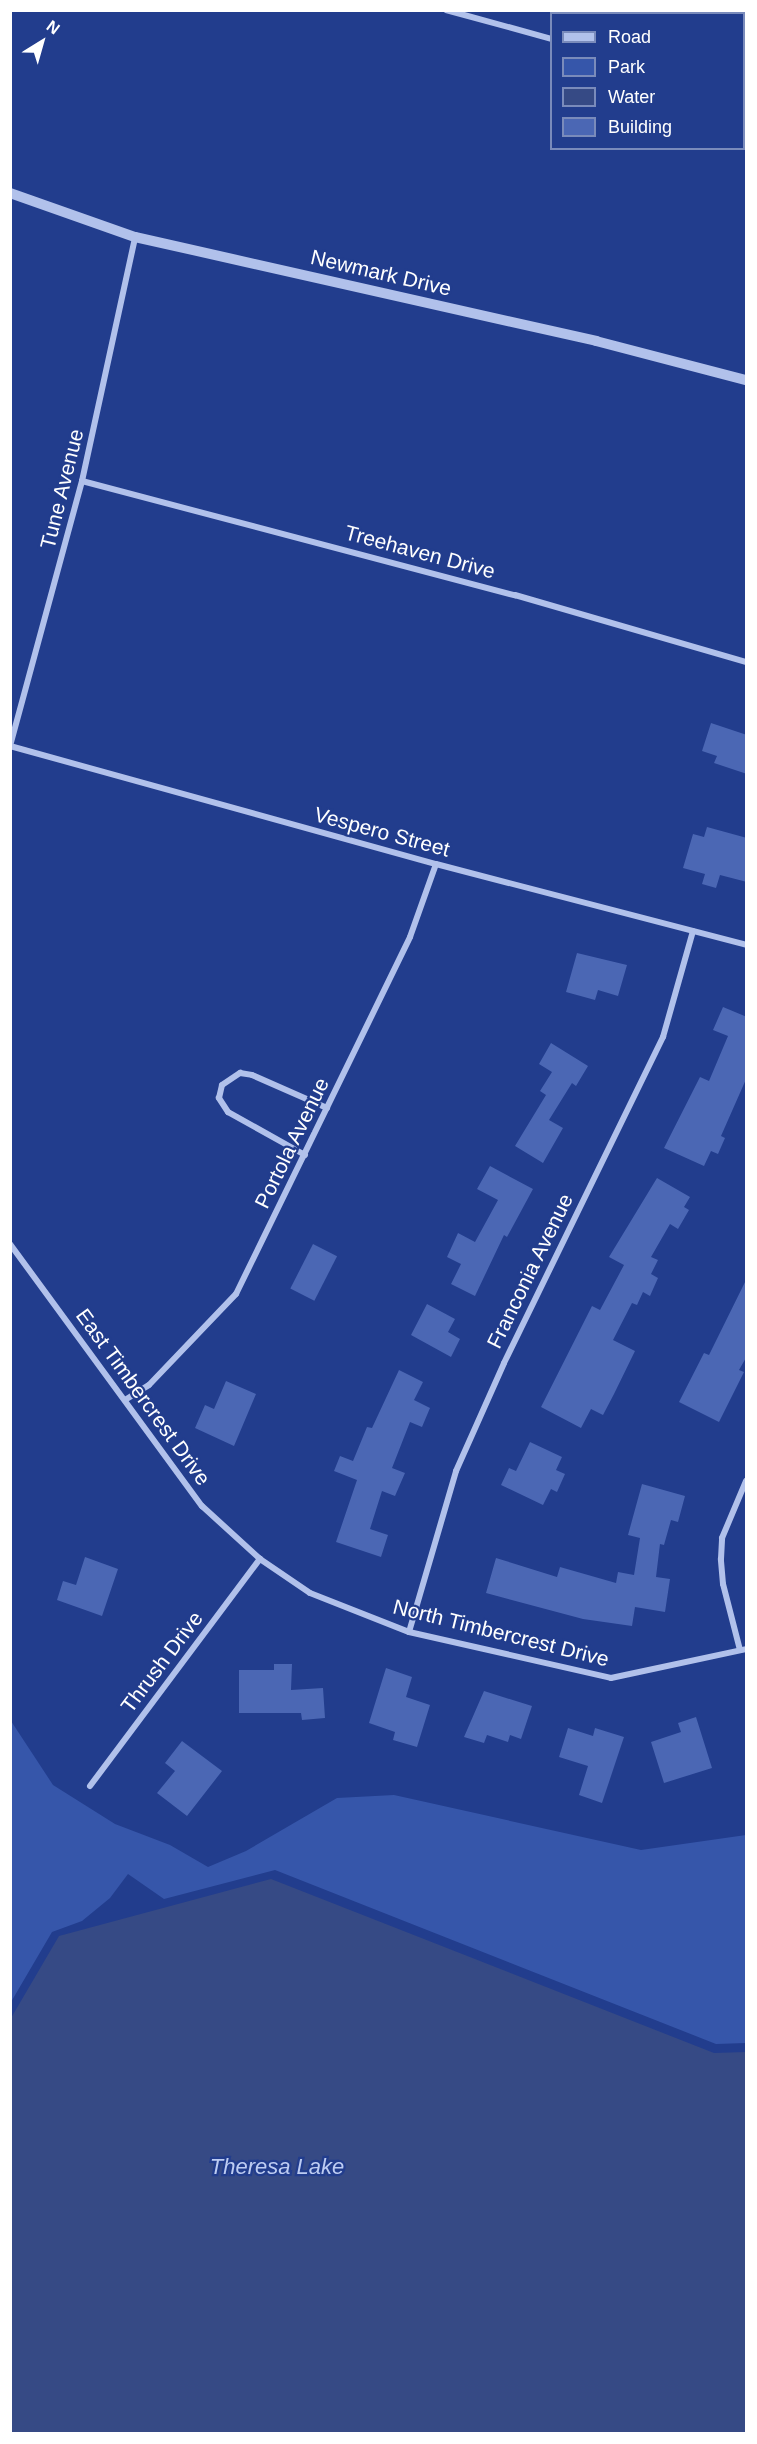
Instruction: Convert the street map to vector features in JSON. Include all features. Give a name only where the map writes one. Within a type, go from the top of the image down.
[{"type":"street","points":[[446,10],[550,38]]},
{"type":"street","name":"Newmark Drive","points":[[10,193],[135,237],[596,341],[747,380]]},
{"type":"street","name":"Tune Avenue","points":[[10,746],[82,481],[135,237]]},
{"type":"street","name":"Treehaven Drive","points":[[82,481],[515,595],[747,662]]},
{"type":"street","name":"Vespero Street","points":[[10,746],[436,864],[747,945]]},
{"type":"street","name":"Portola Avenue","points":[[124,1400],[149,1385],[236,1294],[410,937],[436,864]]},
{"type":"street","name":"Franconia Avenue","points":[[409,1632],[464,1451],[663,1037],[693,931]]},
{"type":"street","points":[[304,1155],[228,1112],[219,1098],[222,1085],[233,1075],[252,1075],[327,1108]]},
{"type":"street","name":"East Timbercrest Drive","points":[[10,1244],[202,1506],[260,1559]]},
{"type":"street","points":[[743,1649],[723,1584],[721,1559],[722,1538],[747,1481]]},
{"type":"street","name":"North Timbercrest Drive","points":[[260,1559],[310,1593],[409,1632],[611,1678],[743,1649]]},
{"type":"street","name":"Thrush Drive","points":[[90,1786],[260,1559]]},
{"type":"green space","points":[[11,1721],[53,1785],[115,1824],[170,1845],[208,1867],[246,1851],[337,1798],[394,1795],[641,1850],[746,1835],[746,2043],[716,2044],[275,1870],[164,1899],[128,1874],[110,1898],[82,1921],[52,1932],[11,2002]]},
{"type":"water","name":"Theresa Lake","points":[[271,1879],[714,2053],[746,2052],[746,2433],[11,2433],[11,2018],[59,1936]]},
{"type":"building","points":[[711,723],[747,735],[747,774],[714,763],[717,756],[702,751]]},
{"type":"building","points":[[707,827],[747,838],[747,882],[720,875],[716,888],[702,884],[705,874],[683,868],[693,834],[704,837]]},
{"type":"building","points":[[577,953],[627,965],[618,996],[598,990],[595,1000],[566,992]]},
{"type":"building","points":[[723,1007],[747,1017],[747,1077],[721,1136],[725,1138],[718,1154],[711,1151],[704,1166],[664,1148],[700,1077],[709,1081],[728,1036],[713,1030]]},
{"type":"building","points":[[551,1043],[588,1066],[576,1086],[572,1083],[549,1120],[563,1128],[543,1163],[515,1146],[546,1095],[540,1091],[552,1072],[539,1064]]},
{"type":"building","points":[[490,1166],[533,1189],[507,1237],[504,1235],[475,1296],[451,1284],[461,1264],[447,1257],[458,1233],[475,1242],[498,1200],[477,1189]]},
{"type":"building","points":[[657,1178],[690,1197],[684,1207],[689,1210],[678,1229],[670,1224],[651,1257],[658,1260],[651,1274],[658,1278],[650,1296],[643,1292],[637,1305],[632,1303],[613,1340],[635,1351],[614,1394],[603,1415],[591,1409],[581,1428],[541,1407],[592,1306],[600,1310],[624,1265],[609,1257]]},
{"type":"building","points":[[313,1244],[337,1256],[314,1301],[290,1289]]},
{"type":"building","points":[[747,1278],[747,1356],[739,1370],[744,1372],[719,1422],[679,1402],[704,1353],[709,1355]]},
{"type":"building","points":[[427,1304],[455,1319],[448,1332],[460,1339],[451,1357],[411,1335]]},
{"type":"building","points":[[399,1370],[423,1382],[414,1400],[430,1408],[422,1427],[410,1422],[392,1468],[405,1473],[395,1496],[382,1491],[370,1529],[388,1535],[381,1557],[336,1542],[357,1480],[334,1471],[340,1456],[353,1461],[367,1427],[372,1428]]},
{"type":"building","points":[[226,1381],[256,1394],[234,1446],[195,1428],[205,1405],[214,1409]]},
{"type":"building","points":[[530,1442],[562,1457],[556,1470],[565,1474],[557,1492],[551,1489],[543,1505],[501,1485],[509,1468],[516,1471]]},
{"type":"building","points":[[642,1484],[685,1496],[678,1522],[671,1520],[664,1545],[660,1544],[656,1577],[670,1579],[665,1612],[635,1607],[632,1626],[583,1619],[486,1593],[496,1558],[557,1577],[560,1567],[616,1583],[618,1572],[634,1575],[640,1538],[628,1535]]},
{"type":"building","points":[[85,1557],[118,1569],[102,1616],[57,1600],[63,1581],[76,1585]]},
{"type":"building","points":[[274,1664],[292,1664],[291,1690],[323,1688],[325,1718],[302,1720],[301,1713],[239,1713],[239,1670],[274,1670]]},
{"type":"building","points":[[386,1668],[412,1677],[406,1697],[430,1705],[417,1747],[393,1740],[395,1732],[369,1723]]},
{"type":"building","points":[[484,1691],[532,1706],[521,1739],[510,1735],[508,1742],[487,1735],[484,1743],[464,1737]]},
{"type":"building","points":[[696,1717],[712,1768],[664,1783],[651,1742],[681,1732],[678,1723]]},
{"type":"building","points":[[568,1728],[593,1736],[595,1728],[624,1737],[602,1803],[579,1795],[588,1766],[559,1757]]},
{"type":"building","points":[[182,1741],[222,1771],[187,1816],[157,1793],[175,1771],[165,1763]]}]
